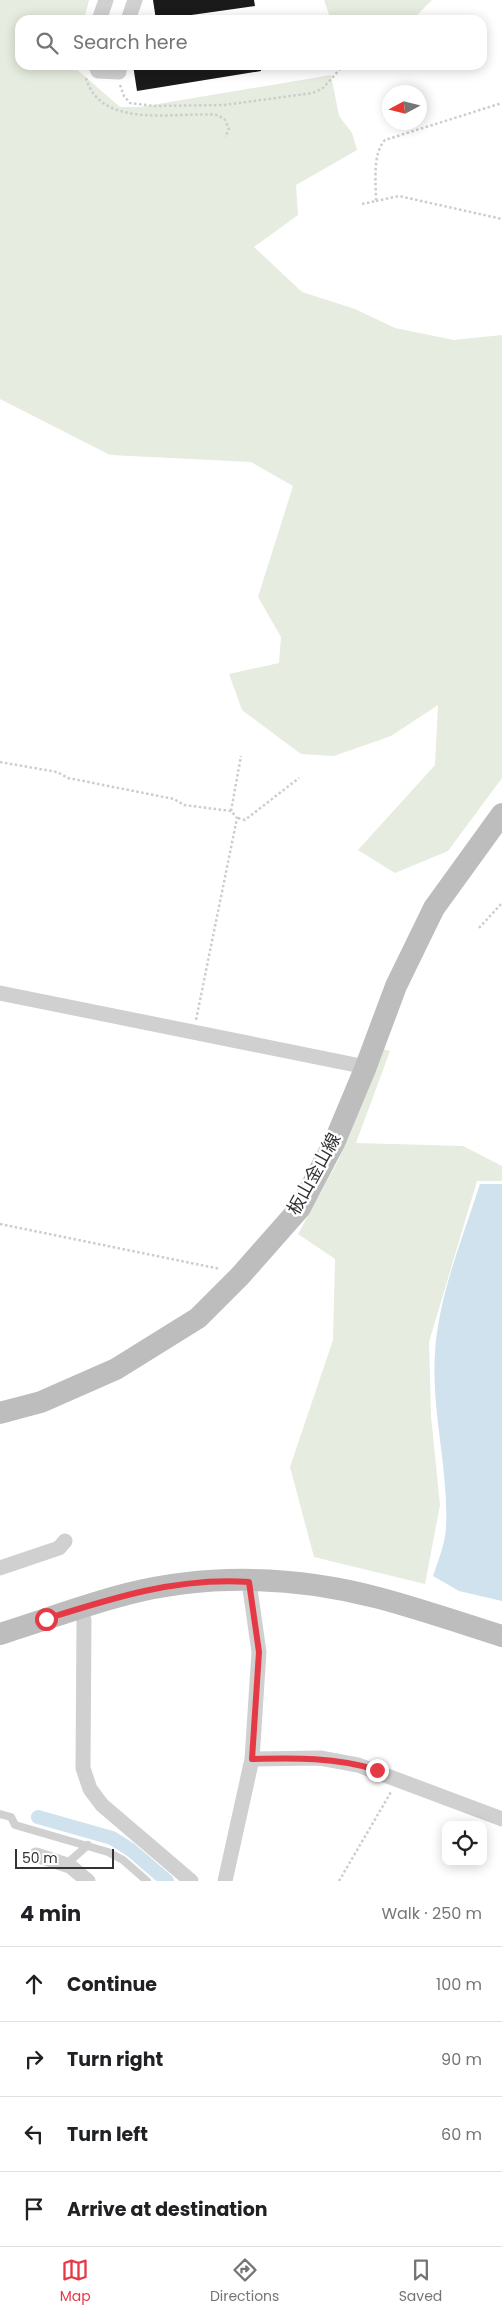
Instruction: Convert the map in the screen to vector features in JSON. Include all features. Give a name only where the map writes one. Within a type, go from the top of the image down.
[{"type":"main road","name":"板山金山線","points":[[0,1413],[41,1402],[116,1369],[198,1318],[240,1276],[300,1208],[334,1143],[365,1069],[396,986],[434,908],[502,814]]},
{"type":"main road","points":[[0,1634],[128,1594],[165,1587],[206,1582],[294,1582],[379,1598],[502,1636]]},
{"type":"street","points":[[101,15],[106,0]]},
{"type":"street","points":[[130,15],[134,0]]},
{"type":"street","points":[[95,70],[104,73],[115,70]]},
{"type":"street","points":[[0,993],[356,1065],[365,1069]]},
{"type":"street","points":[[0,1568],[59,1548],[65,1540]]},
{"type":"street","points":[[225,1881],[252,1759],[259,1652],[249,1582]]},
{"type":"street","points":[[81,1608],[84,1620],[83,1768],[90,1789],[102,1805],[191,1881]]},
{"type":"street","points":[[252,1759],[295,1758],[338,1761],[377,1770],[397,1780],[502,1819]]},
{"type":"street","points":[[36,1855],[70,1866],[88,1881]]},
{"type":"lane","points":[[0,1814],[11,1816],[15,1825],[108,1852],[123,1860],[147,1881]]},
{"type":"lane","points":[[70,1866],[72,1860],[87,1848],[88,1845]]},
{"type":"path","points":[[89,70],[87,82],[99,100],[109,107],[124,113],[142,115],[218,116],[226,120],[229,129],[225,138]]},
{"type":"path","points":[[119,70],[124,96],[130,103],[154,106],[192,106],[224,105],[313,93],[324,88],[339,70]]},
{"type":"path","points":[[376,201],[379,146],[385,140],[502,103]]},
{"type":"path","points":[[362,204],[399,196],[502,219]]},
{"type":"path","points":[[241,756],[232,811],[237,818],[246,820],[299,778]]},
{"type":"path","points":[[0,762],[57,772],[68,778],[125,791],[174,799],[184,805],[232,811]]},
{"type":"path","points":[[193,1032],[237,818]]},
{"type":"path","points":[[479,928],[502,903]]},
{"type":"path","points":[[0,1224],[220,1269]]},
{"type":"path","points":[[338,1881],[397,1780]]},
{"type":"shaded area","points":[[0,0],[89,0],[85,15],[15,15],[15,70],[77,70],[120,107],[140,107],[331,75],[339,116],[352,133],[357,150],[296,185],[298,215],[254,247],[302,292],[355,309],[395,328],[454,340],[502,335],[502,778],[448,851],[395,873],[358,850],[435,765],[438,705],[391,736],[334,756],[301,754],[242,710],[229,674],[279,663],[281,637],[258,597],[293,486],[251,462],[110,455],[0,399]]},
{"type":"shaded area","points":[[324,0],[432,0],[417,15],[329,15]]},
{"type":"shaded area","points":[[383,1049],[390,1051],[356,1143],[463,1146],[502,1166],[502,1181],[477,1181],[429,1342],[431,1416],[440,1505],[425,1584],[314,1557],[290,1467],[333,1340],[335,1259],[298,1234],[338,1161]]},
{"type":"water","points":[[480,1184],[502,1184],[502,1601],[459,1591],[433,1576],[443,1546],[446,1528],[445,1484],[435,1397],[434,1375],[437,1332],[452,1267]]},
{"type":"building","points":[[153,0],[254,0],[255,6],[191,15],[155,15]]},
{"type":"building","points":[[134,70],[261,70],[261,71],[137,91]]},
{"type":"waterway","points":[[38,1817],[112,1838],[131,1850],[167,1881]]},
{"type":"route","points":[[46,1619],[128,1594],[165,1587],[206,1582],[249,1582],[259,1652],[252,1759],[320,1758],[377,1770]]}]
